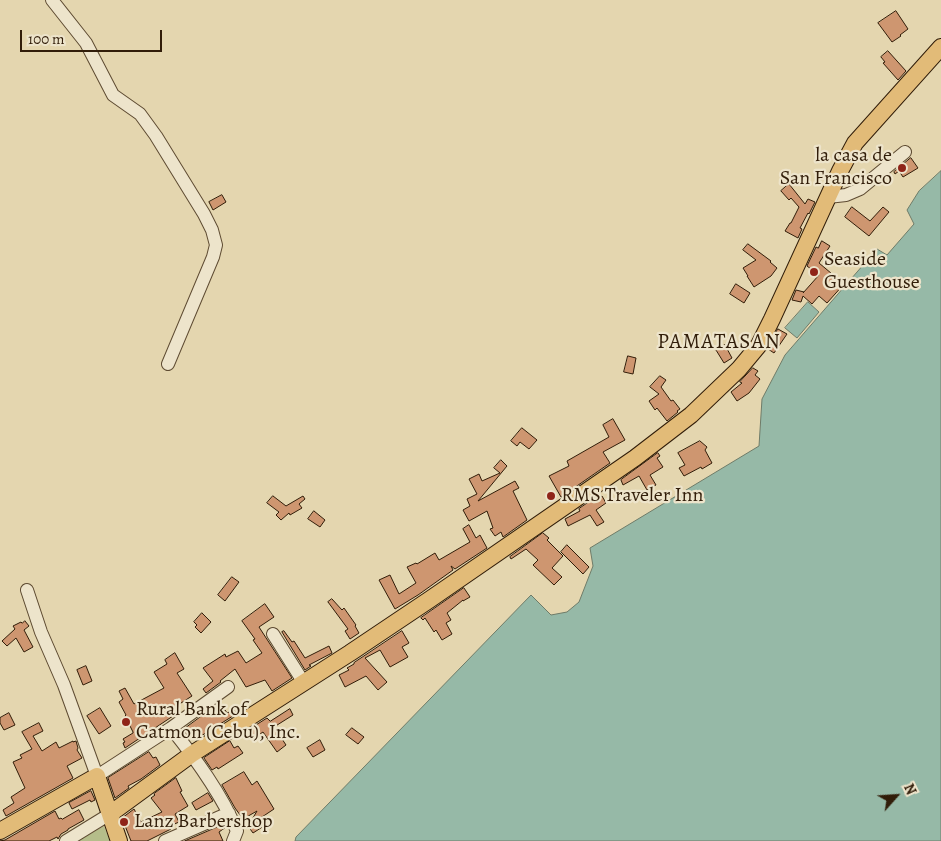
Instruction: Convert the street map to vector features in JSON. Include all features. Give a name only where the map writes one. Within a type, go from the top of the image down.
[{"type":"main road","points":[[110,814],[192,754],[429,600],[620,468],[692,415],[759,345],[855,143],[941,47]]},
{"type":"main road","points":[[0,831],[97,776],[119,841]]},
{"type":"street","points":[[52,0],[86,43],[113,95],[140,114],[156,136],[212,230],[216,245],[213,257],[168,364]]},
{"type":"street","points":[[828,197],[846,195],[860,189],[905,152]]},
{"type":"street","points":[[27,590],[41,632],[64,685],[97,776],[171,728],[228,687]]},
{"type":"street","points":[[273,634],[304,683]]},
{"type":"street","points":[[171,728],[192,754],[229,813],[237,831],[233,841]]},
{"type":"street","points":[[165,841],[229,813]]},
{"type":"street","points":[[67,841],[110,814]]},
{"type":"green space","points":[[104,826],[110,841],[78,841]]},
{"type":"shaded area","points":[[941,171],[941,841],[295,841],[296,837],[531,595],[551,615],[567,612],[579,602],[593,566],[590,548],[759,446],[762,399],[785,355],[877,249],[887,255],[914,224],[907,210],[919,191]]},
{"type":"shaded area","points":[[808,302],[819,312],[797,338],[785,328]]},
{"type":"building","points":[[896,11],[908,29],[892,42],[878,23]]},
{"type":"building","points":[[888,51],[906,71],[898,80],[883,63],[885,62],[881,57]]},
{"type":"building","points":[[911,158],[918,168],[903,177],[899,171],[895,174],[894,172]]},
{"type":"building","points":[[789,184],[805,204],[808,199],[815,202],[800,228],[802,229],[798,238],[785,231],[799,207],[781,191]]},
{"type":"building","points":[[222,195],[226,202],[213,210],[209,202]]},
{"type":"building","points":[[852,207],[870,221],[883,207],[889,212],[869,236],[845,217]]},
{"type":"building","name":"Seaside Guesthouse","points":[[822,241],[830,246],[819,263],[844,284],[827,303],[819,296],[812,304],[803,296],[801,302],[792,300],[796,290],[804,292],[819,275],[807,266],[816,247],[818,248]]},
{"type":"building","points":[[748,244],[771,261],[777,268],[771,276],[754,287],[743,268],[756,260],[743,250]]},
{"type":"building","points":[[736,284],[750,293],[744,303],[730,294]]},
{"type":"building","points":[[778,329],[787,334],[774,353],[768,349]]},
{"type":"building","points":[[725,345],[732,358],[724,363],[716,350]]},
{"type":"building","points":[[628,356],[636,358],[633,374],[624,372]]},
{"type":"building","points":[[753,368],[758,371],[755,375],[760,379],[749,393],[737,401],[731,392],[742,383],[740,382]]},
{"type":"building","points":[[660,376],[666,380],[661,387],[671,401],[673,400],[680,409],[667,421],[657,408],[655,410],[649,401],[659,394],[650,387]]},
{"type":"building","points":[[613,419],[625,440],[603,452],[610,463],[561,497],[549,476],[569,466],[567,461],[609,437],[603,425]]},
{"type":"building","points":[[522,428],[537,440],[529,449],[520,442],[517,446],[511,441]]},
{"type":"building","points":[[700,441],[707,447],[705,450],[712,463],[684,476],[679,468],[685,465],[678,453]]},
{"type":"building","points":[[658,453],[660,456],[657,458],[663,467],[650,475],[656,485],[647,490],[639,476],[623,485],[621,480]]},
{"type":"building","points":[[501,460],[507,466],[478,501],[515,481],[519,488],[513,491],[527,520],[503,537],[501,532],[495,536],[490,529],[493,528],[487,511],[469,521],[463,510],[470,506],[467,499],[477,494],[469,479],[479,474],[482,481],[500,473],[494,468]]},
{"type":"building","points":[[273,496],[286,506],[303,496],[305,499],[299,504],[302,508],[290,515],[289,513],[281,520],[276,515],[279,512],[267,503]]},
{"type":"building","points":[[598,496],[599,498],[602,496],[606,503],[596,510],[604,522],[597,526],[590,515],[568,526],[565,519],[580,511],[579,509]]},
{"type":"building","points":[[314,511],[325,520],[320,527],[308,519]]},
{"type":"building","points":[[469,525],[476,538],[480,535],[487,548],[455,569],[451,566],[453,570],[395,609],[379,580],[390,575],[399,594],[416,583],[407,567],[417,564],[435,553],[439,560],[470,542],[463,529]]},
{"type":"building","points":[[543,533],[549,538],[547,540],[563,556],[552,568],[562,577],[554,585],[533,565],[538,560],[526,549],[511,559],[510,557]]},
{"type":"building","points":[[567,545],[589,567],[583,574],[561,552]]},
{"type":"building","points":[[232,577],[239,582],[225,601],[218,595]]},
{"type":"building","points":[[464,588],[470,597],[463,600],[447,613],[451,620],[446,623],[452,634],[442,640],[425,618],[423,620],[421,618]]},
{"type":"building","points":[[332,599],[342,610],[344,608],[356,625],[359,633],[350,639],[345,631],[348,629],[328,602]]},
{"type":"building","points":[[265,604],[274,617],[259,627],[292,678],[272,691],[265,680],[246,687],[235,669],[206,693],[203,689],[213,681],[203,668],[225,654],[226,657],[238,651],[246,663],[262,653],[242,621]]},
{"type":"building","points":[[202,613],[211,622],[201,633],[195,627],[197,625],[194,622]]},
{"type":"building","points":[[25,621],[29,626],[24,630],[33,647],[24,652],[16,638],[7,646],[2,641],[15,629],[13,626]]},
{"type":"building","points":[[284,631],[292,642],[294,641],[305,658],[329,646],[332,653],[309,665],[311,666],[305,670],[282,632]]},
{"type":"building","points":[[402,631],[409,643],[402,647],[408,657],[390,667],[380,650],[365,658],[387,682],[378,690],[366,676],[345,687],[339,675],[349,670],[347,668]]},
{"type":"building","points":[[175,653],[184,669],[177,673],[192,696],[170,710],[173,716],[125,748],[123,739],[133,732],[119,702],[123,699],[119,691],[125,688],[134,704],[164,688],[154,672],[167,664],[165,660]]},
{"type":"building","points":[[86,666],[92,681],[83,685],[77,670]]},
{"type":"building","points":[[100,708],[111,726],[99,734],[87,716]]},
{"type":"building","points":[[213,708],[217,715],[225,710],[227,713],[234,710],[236,714],[201,736],[198,731],[188,736],[183,730]]},
{"type":"building","points":[[290,709],[293,715],[274,727],[286,745],[277,752],[263,732],[254,738],[248,730],[267,718],[270,721]]},
{"type":"building","points":[[9,713],[15,725],[4,730],[0,723],[0,718]]},
{"type":"building","points":[[39,723],[43,731],[33,736],[42,751],[56,742],[59,748],[76,741],[77,750],[82,758],[67,766],[73,778],[6,816],[3,810],[14,803],[11,797],[25,788],[13,762],[22,758],[20,755],[32,749],[22,732]]},
{"type":"building","points":[[352,728],[364,737],[358,744],[346,735]]},
{"type":"building","points":[[320,740],[325,750],[313,757],[307,748]]},
{"type":"building","points":[[230,741],[234,748],[238,746],[243,753],[218,769],[217,767],[212,770],[204,758]]},
{"type":"building","points":[[149,752],[153,758],[156,757],[160,765],[128,786],[129,788],[115,798],[108,778]]},
{"type":"building","points":[[244,772],[252,785],[257,781],[274,809],[259,819],[264,826],[253,833],[248,826],[257,811],[243,819],[222,785]]},
{"type":"building","points":[[176,778],[182,791],[180,792],[188,806],[175,814],[179,822],[170,826],[171,829],[147,841],[131,841],[122,818],[134,809],[141,822],[162,812],[151,798]]},
{"type":"building","points":[[91,791],[95,800],[91,802],[90,800],[72,809],[69,803]]},
{"type":"building","points":[[208,793],[213,801],[196,810],[192,803]]},
{"type":"building","points":[[79,810],[84,820],[61,834],[58,839],[57,837],[49,841],[0,841],[5,840],[55,811],[59,819],[62,819]]},
{"type":"building","points":[[225,824],[226,827],[219,832],[223,841],[185,841]]},
{"type":"place","name":"la casa de San Francisco","points":[[902,168]]},
{"type":"place","name":"Seaside Guesthouse","points":[[814,272]]},
{"type":"place","name":"RMS Traveler Inn","points":[[551,496]]},
{"type":"place","name":"Rural Bank of Catmon (Cebu), Inc.","points":[[126,722]]},
{"type":"place","name":"Lanz Barbershop","points":[[124,822]]},
{"type":"district","name":"PAMATASAN","points":[[719,343]]}]
